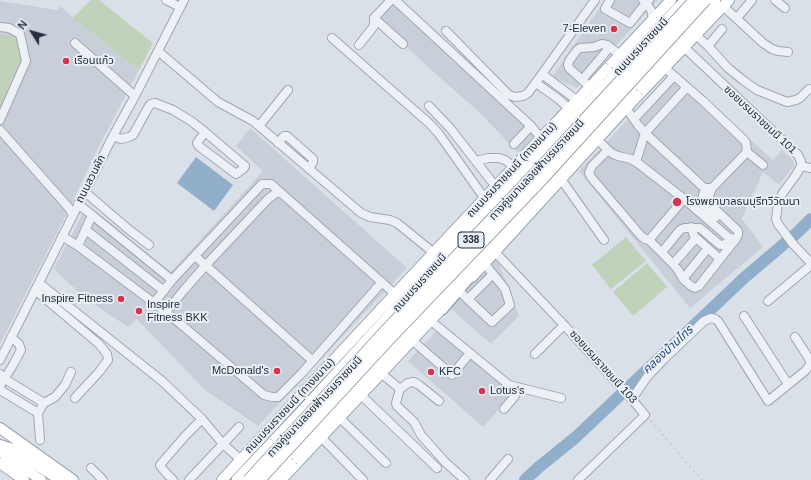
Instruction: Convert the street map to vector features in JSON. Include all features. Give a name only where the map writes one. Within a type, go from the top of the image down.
[{"type":"highway","name":"ถนนบรมราชชนนี","points":[[237,480],[316,396],[519,168],[590,102],[686,0]]},
{"type":"highway","name":"ถนนบรมราชชนนี","points":[[269,480],[546,183],[723,2]]},
{"type":"highway","points":[[519,168],[567,112]]},
{"type":"highway","points":[[442,309],[546,183]]},
{"type":"main road","name":"ถนนบรมราชชนนี (ทางขนาน)","points":[[222,480],[434,252],[496,187],[519,168],[541,138],[578,101],[671,0]]},
{"type":"main road","name":"ทางคู่ขนานลอยฟ้าบรมราชชนนี","points":[[248,480],[382,334],[536,172],[694,0]]},
{"type":"main road","name":"ทางคู่ขนานลอยฟ้าบรมราชชนนี","points":[[260,480],[389,340],[548,173],[706,0]]},
{"type":"main road","name":"338","points":[[283,479],[413,341],[626,108],[696,35],[723,2]]},
{"type":"main road","points":[[0,428],[73,480]]},
{"type":"main road","points":[[0,445],[14,449],[60,480]]},
{"type":"main road","points":[[0,451],[41,480]]},
{"type":"main road","points":[[0,463],[24,480]]},
{"type":"street","points":[[166,0],[182,4]]},
{"type":"street","points":[[359,45],[374,26],[374,18],[391,0]]},
{"type":"street","points":[[395,0],[541,138]]},
{"type":"street","points":[[446,31],[509,94],[515,97],[523,96],[528,93],[536,83],[595,0]]},
{"type":"street","points":[[610,0],[605,9],[630,23],[646,1],[651,10],[653,19]]},
{"type":"street","points":[[737,18],[752,0]]},
{"type":"street","points":[[775,0],[785,8]]},
{"type":"street","points":[[723,2],[763,43],[778,52],[788,52]]},
{"type":"street","name":"ถนนสวนผัก","points":[[0,360],[78,204],[182,4]]},
{"type":"street","points":[[374,18],[402,44]]},
{"type":"street","points":[[0,27],[9,28],[20,34],[26,61],[0,120]]},
{"type":"street","points":[[708,46],[722,29]]},
{"type":"street","points":[[696,35],[728,68],[758,90],[787,102],[800,98],[808,89]]},
{"type":"street","points":[[332,38],[430,124],[439,134],[485,199]]},
{"type":"street","points":[[75,43],[135,96]]},
{"type":"street","points":[[590,87],[569,68],[569,61],[577,50],[580,48],[607,44],[620,55]]},
{"type":"street","points":[[582,80],[610,47]]},
{"type":"street","name":"ซอยบรมราชชนนี 101","points":[[684,47],[798,155],[801,161],[801,166],[782,194],[778,204],[776,219],[793,244],[811,264]]},
{"type":"street","points":[[158,51],[218,102],[253,121],[361,213],[370,217],[390,220],[397,223],[434,252]]},
{"type":"street","points":[[665,68],[703,101],[744,140],[746,143],[747,152],[763,165]]},
{"type":"street","points":[[542,74],[578,101]]},
{"type":"street","points":[[634,119],[674,76]]},
{"type":"street","points":[[536,83],[557,98],[567,112]]},
{"type":"street","points":[[636,162],[645,132],[687,87]]},
{"type":"street","points":[[259,126],[288,90]]},
{"type":"street","points":[[113,136],[121,139],[130,138],[149,106],[155,103],[173,110],[190,121],[205,132],[245,166],[244,168],[236,174],[200,147],[197,143],[205,132]]},
{"type":"street","points":[[429,106],[450,128],[496,187]]},
{"type":"street","points":[[608,150],[592,166],[589,172],[591,176],[641,236],[662,252],[673,264],[683,279],[695,288],[720,260],[736,239],[738,231],[710,203],[708,199],[708,188],[645,132],[626,108]]},
{"type":"street","points":[[514,144],[530,126]]},
{"type":"street","points":[[0,130],[73,214]]},
{"type":"street","points":[[598,139],[608,150],[618,156],[631,159],[636,162],[727,236]]},
{"type":"street","points":[[662,252],[680,230],[684,228],[700,228],[720,245],[728,242],[734,233],[704,206],[702,199],[708,188],[747,152]]},
{"type":"street","points":[[476,161],[489,158],[499,158],[519,168]]},
{"type":"street","points":[[801,166],[811,168]]},
{"type":"street","points":[[561,179],[604,240]]},
{"type":"street","points":[[154,303],[172,280],[262,184],[271,184],[395,294]]},
{"type":"street","points":[[85,192],[150,246]]},
{"type":"street","points":[[166,312],[184,290],[268,199],[276,193],[281,193]]},
{"type":"street","points":[[648,240],[684,200]]},
{"type":"street","points":[[78,204],[172,280]]},
{"type":"street","points":[[78,246],[92,215]]},
{"type":"street","points":[[691,227],[694,236],[720,260]]},
{"type":"street","points":[[86,230],[164,291]]},
{"type":"street","points":[[62,236],[78,246],[166,312],[264,394],[272,397],[278,397],[302,373],[382,282]]},
{"type":"street","points":[[673,264],[696,238]]},
{"type":"street","points":[[683,279],[708,248]]},
{"type":"street","name":"ซอยบรมราชชนนี 103","points":[[495,252],[564,325],[645,415]]},
{"type":"street","points":[[195,256],[313,361]]},
{"type":"street","points":[[459,291],[492,322],[510,305],[504,289],[484,263]]},
{"type":"street","points":[[768,301],[811,264]]},
{"type":"street","points":[[468,299],[493,274]]},
{"type":"street","points":[[37,287],[99,344],[107,354],[108,360],[75,398]]},
{"type":"street","points":[[37,287],[162,381],[202,418],[223,444],[241,460]]},
{"type":"street","points":[[744,316],[788,384]]},
{"type":"street","points":[[631,398],[647,377],[663,360],[704,321],[711,318],[718,321],[768,401],[805,371],[810,365],[808,357],[795,337]]},
{"type":"street","points":[[431,321],[509,385],[515,396],[504,409]]},
{"type":"street","points":[[535,354],[564,325]]},
{"type":"street","points":[[0,386],[3,377],[13,365],[21,350],[18,344],[11,337]]},
{"type":"street","points":[[413,341],[452,376],[470,353]]},
{"type":"street","points":[[40,440],[38,413],[44,403],[55,397],[65,385],[71,372]]},
{"type":"street","points":[[302,373],[312,382]]},
{"type":"street","points":[[382,374],[400,389]]},
{"type":"street","points":[[3,377],[44,403]]},
{"type":"street","points":[[439,401],[414,382],[408,383],[400,389],[396,399],[397,406],[414,422],[418,431],[426,441],[445,462],[465,480]]},
{"type":"street","points":[[509,385],[561,398]]},
{"type":"street","points":[[0,390],[38,413]]},
{"type":"street","points":[[362,395],[437,468]]},
{"type":"street","points":[[578,480],[645,415]]},
{"type":"street","points":[[173,480],[160,467],[160,464],[202,418]]},
{"type":"street","points":[[340,418],[386,463]]},
{"type":"street","points":[[189,480],[239,427]]},
{"type":"street","points":[[321,437],[363,480]]},
{"type":"street","points":[[490,480],[508,460]]},
{"type":"street","points":[[91,468],[100,479]]},
{"type":"path","points":[[645,415],[702,480]]},
{"type":"shaded area","points":[[394,0],[400,0],[542,132],[521,156],[479,112],[428,67],[377,18]]},
{"type":"shaded area","points":[[605,0],[658,0],[577,88],[552,77]]},
{"type":"shaded area","points":[[0,1],[57,10],[61,6],[73,18],[139,70],[96,152],[71,205],[0,344]]},
{"type":"shaded area","name":"โรงพยาบาลธนบุรีทวีวัฒนา","points":[[674,71],[773,160],[782,150],[794,161],[794,166],[779,185],[763,172],[742,219],[763,247],[690,308],[579,171]]},
{"type":"shaded area","points":[[250,128],[407,268],[258,426],[205,390],[137,319],[128,327],[86,299],[54,269],[87,205],[171,272],[263,171],[236,146]]},
{"type":"shaded area","points":[[497,258],[519,316],[491,344],[449,307]]},
{"type":"shaded area","points":[[442,325],[517,389],[483,427],[408,361]]},
{"type":"green space","points":[[91,0],[99,0],[153,43],[139,70],[73,18]]},
{"type":"green space","points":[[0,35],[16,36],[21,59],[0,108]]},
{"type":"green space","points":[[626,237],[646,261],[611,289],[592,265]]},
{"type":"green space","points":[[647,263],[667,287],[633,316],[613,292]]},
{"type":"water","points":[[196,157],[233,185],[214,211],[177,183]]},
{"type":"waterway","name":"คลองบ้านไทร","points":[[525,480],[576,437],[744,278],[811,219]]},
{"type":"place","name":"7-Eleven","points":[[614,29]]},
{"type":"place","name":"เรือนแก้ว","points":[[66,61]]},
{"type":"place","name":"โรงพยาบาลธนบุรีทวีวัฒนา","points":[[677,202]]},
{"type":"place","name":"Inspire Fitness","points":[[121,299]]},
{"type":"place","name":"Inspire Fitness BKK","points":[[139,311]]},
{"type":"place","name":"McDonald's","points":[[277,371]]},
{"type":"place","name":"KFC","points":[[431,372]]},
{"type":"place","name":"Lotus's","points":[[482,391]]}]
